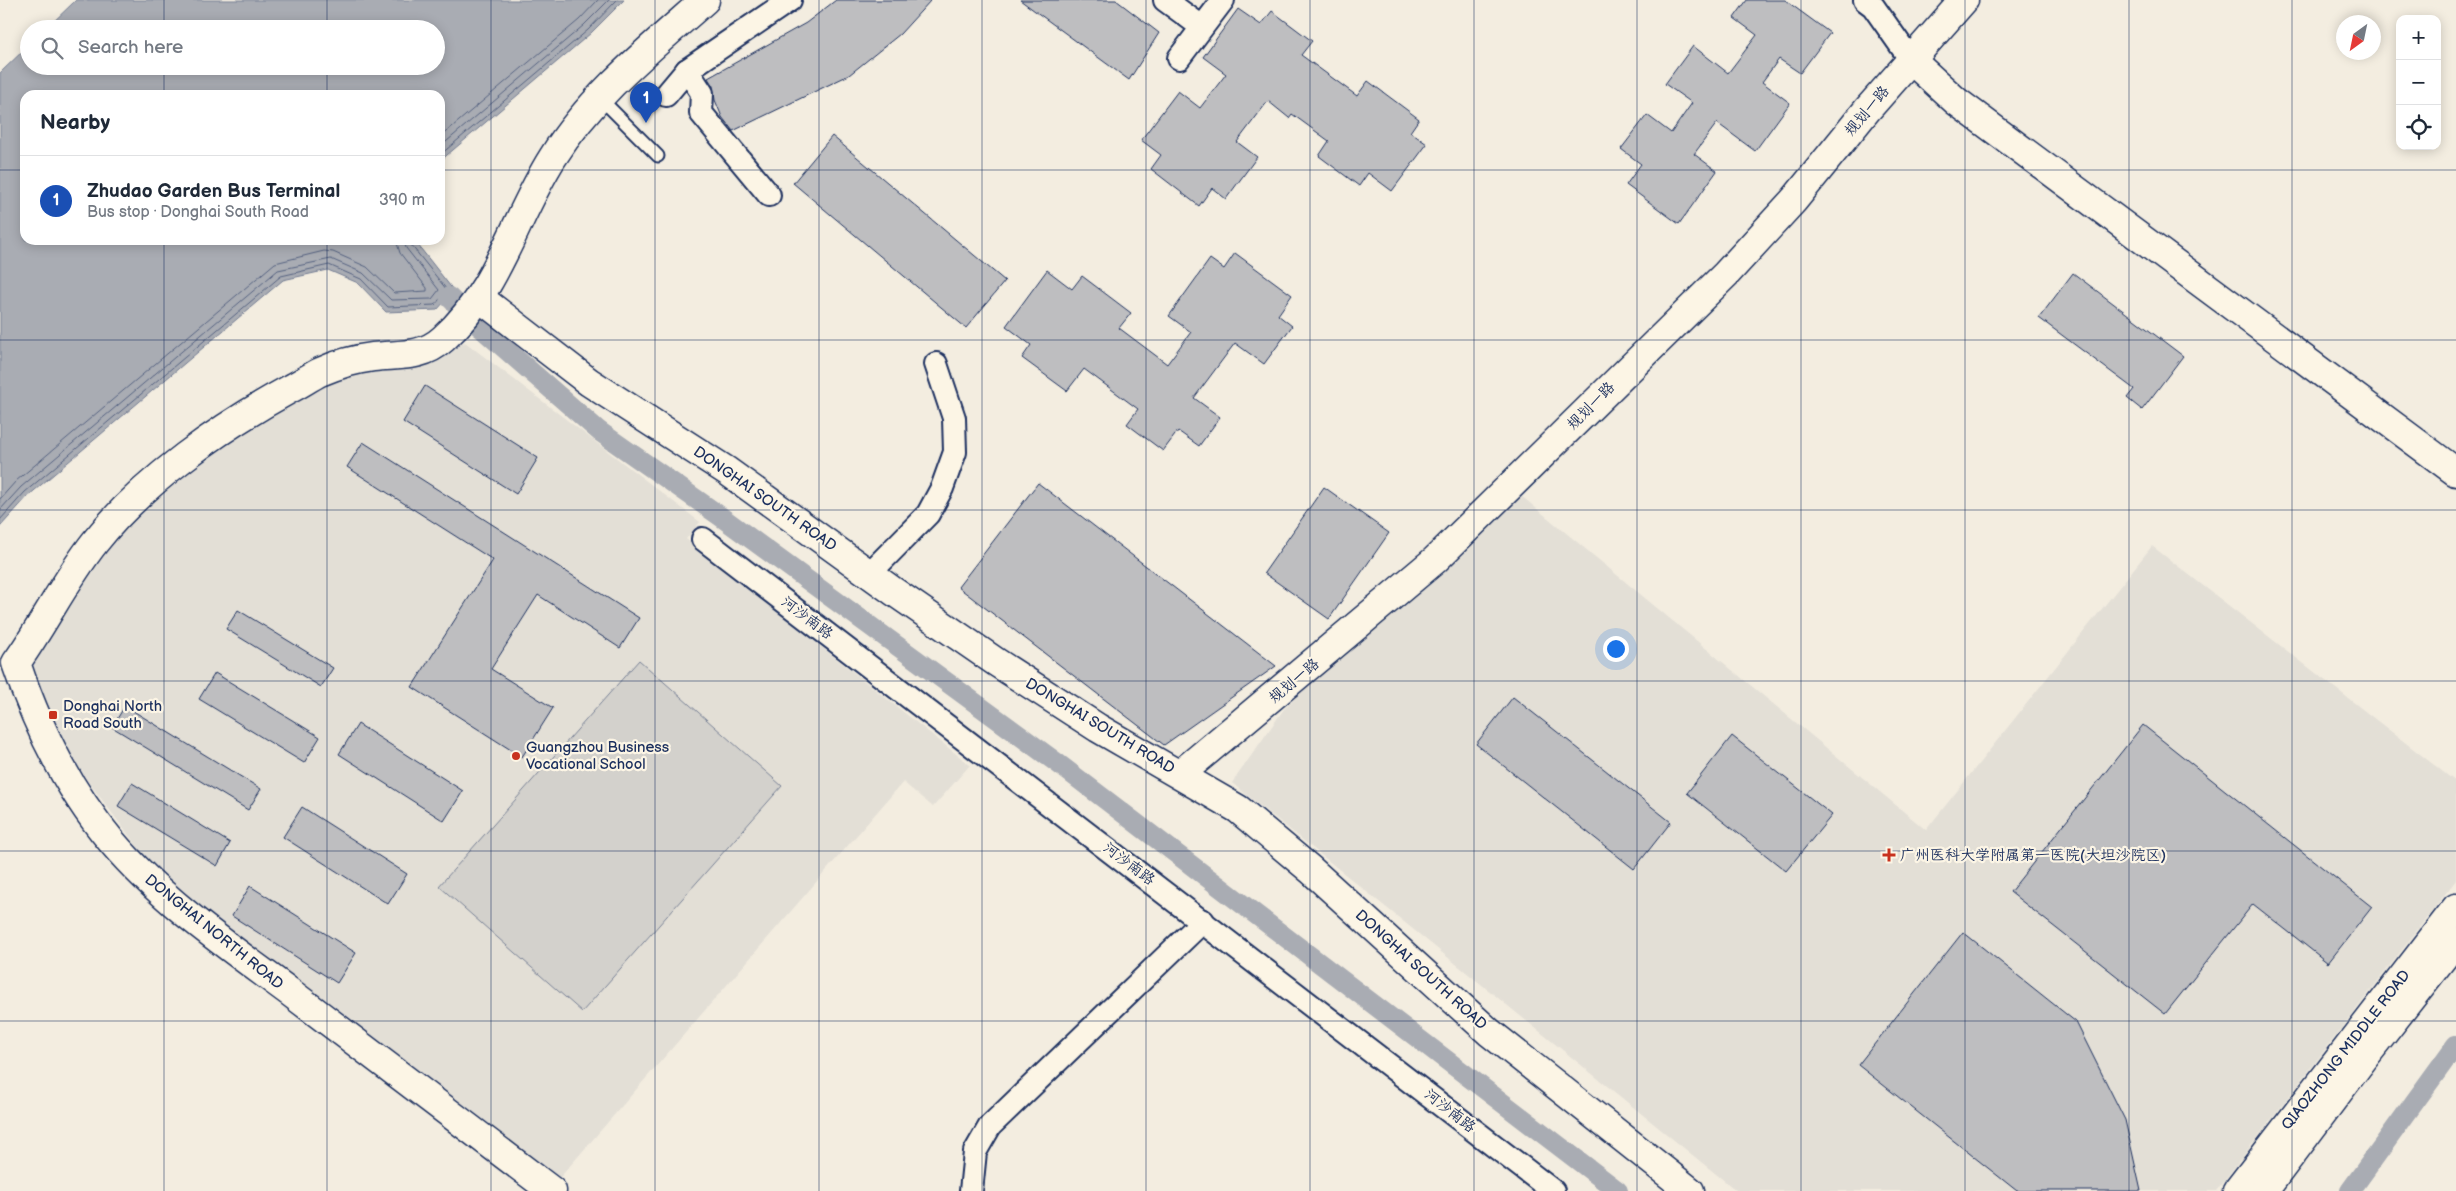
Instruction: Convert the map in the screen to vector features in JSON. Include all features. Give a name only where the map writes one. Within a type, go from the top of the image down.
[{"type":"street","points":[[475,305],[551,159],[588,107],[705,0]]},
{"type":"street","points":[[666,96],[687,70],[790,0]]},
{"type":"street","points":[[1166,0],[1202,27]]},
{"type":"street","points":[[1179,58],[1223,0]]},
{"type":"street","points":[[1865,0],[1873,6],[1911,60],[1956,101],[2456,472]]},
{"type":"street","name":"规划一路","points":[[1180,774],[1436,560],[1726,274],[1794,200],[1867,110],[1964,0]]},
{"type":"street","points":[[687,70],[702,92],[701,113],[769,195]]},
{"type":"street","name":"DONGHAI SOUTH ROAD","points":[[475,305],[694,449],[869,574],[1043,693],[1115,738],[1238,809],[1274,838],[1490,1032],[1690,1191]]},
{"type":"street","name":"DONGHAI NORTH ROAD","points":[[475,305],[449,334],[428,350],[416,354],[372,357],[320,373],[223,428],[134,501],[110,524],[68,579],[16,663],[40,724],[82,802],[111,841],[137,870],[170,900],[268,976],[552,1191]]},
{"type":"street","points":[[869,574],[928,514],[942,488],[955,452],[954,418],[936,364]]},
{"type":"street","name":"河沙南路","points":[[703,539],[1553,1191]]},
{"type":"street","name":"QIAOZHONG MIDDLE ROAD","points":[[2236,1191],[2456,908]]},
{"type":"street","points":[[971,1191],[975,1152],[990,1126],[1203,921]]},
{"type":"street","name":"QIAOZHONG MIDDLE ROAD","points":[[2264,1191],[2364,1058],[2456,941]]},
{"type":"lane","points":[[600,97],[658,156]]},
{"type":"shaded area","name":"Guangzhou Business Vocational School","points":[[465,342],[700,522],[686,539],[970,765],[933,807],[903,782],[556,1182],[186,896],[146,858],[87,780],[67,747],[42,699],[30,663],[77,580],[137,512],[200,458],[296,397],[344,376],[396,370],[427,361]]},
{"type":"shaded area","name":"广州医科大学附属第一医院(大坦沙院区)","points":[[1514,490],[1926,830],[2152,546],[2456,782],[2456,880],[2216,1191],[1737,1191],[1232,783],[1284,709]]},
{"type":"shaded area","points":[[639,660],[782,786],[582,1012],[439,886]]},
{"type":"water","points":[[76,0],[624,0],[591,33],[445,157],[445,90],[20,90],[20,245],[418,245],[454,291],[437,310],[386,312],[358,283],[328,270],[283,280],[28,496],[0,527],[0,73],[20,54],[20,75],[445,75],[445,20],[55,20]]},
{"type":"building","points":[[836,0],[931,0],[900,34],[849,75],[733,131],[722,117],[715,100],[713,86],[708,78],[806,23]]},
{"type":"building","points":[[1020,0],[1116,0],[1159,33],[1129,80]]},
{"type":"building","points":[[1747,0],[1785,0],[1830,33],[1800,73],[1779,59],[1762,82],[1790,103],[1755,151],[1717,123],[1694,154],[1717,171],[1679,224],[1626,185],[1641,164],[1621,149],[1647,115],[1671,133],[1692,103],[1665,84],[1693,46],[1728,73],[1757,35],[1734,18]]},
{"type":"building","points":[[1238,9],[1261,25],[1272,11],[1312,41],[1301,55],[1357,96],[1368,81],[1419,119],[1410,132],[1427,144],[1392,191],[1368,173],[1359,186],[1319,156],[1329,141],[1292,114],[1289,118],[1268,101],[1237,142],[1257,157],[1226,199],[1212,188],[1199,206],[1151,169],[1161,155],[1141,140],[1178,91],[1200,108],[1226,74],[1203,57]]},
{"type":"building","points":[[832,136],[1005,281],[966,328],[793,183]]},
{"type":"building","points":[[1235,253],[1292,295],[1278,315],[1292,326],[1264,364],[1235,343],[1194,398],[1220,417],[1199,446],[1178,431],[1163,451],[1127,424],[1138,409],[1084,369],[1067,391],[1022,358],[1031,345],[1006,326],[1047,270],[1072,289],[1082,276],[1131,313],[1119,328],[1167,364],[1191,332],[1169,316],[1210,259],[1224,269]]},
{"type":"building","points":[[2073,273],[2183,356],[2142,410],[2127,398],[2134,389],[2039,318]]},
{"type":"building","points":[[425,386],[538,458],[516,494],[403,422]]},
{"type":"building","points":[[363,442],[639,618],[620,648],[538,595],[491,669],[553,708],[522,757],[412,687],[493,560],[347,467]]},
{"type":"building","points":[[1038,483],[1276,666],[1164,745],[958,587]]},
{"type":"building","points":[[1324,487],[1389,533],[1329,619],[1264,573]]},
{"type":"building","points":[[238,610],[333,668],[321,687],[226,629]]},
{"type":"building","points":[[215,673],[320,737],[304,763],[199,699]]},
{"type":"building","points":[[1513,697],[1671,822],[1634,869],[1476,744]]},
{"type":"building","points":[[125,706],[261,789],[248,810],[112,727]]},
{"type":"building","points":[[358,724],[463,791],[444,821],[339,754]]},
{"type":"building","points":[[2143,725],[2372,907],[2328,963],[2253,904],[2165,1014],[2010,892]]},
{"type":"building","points":[[1732,736],[1832,815],[1786,871],[1687,793]]},
{"type":"building","points":[[132,783],[230,843],[217,866],[118,806]]},
{"type":"building","points":[[302,807],[407,874],[388,904],[283,837]]},
{"type":"building","points":[[250,886],[356,953],[337,983],[232,916]]},
{"type":"building","points":[[1963,932],[2076,1022],[2125,1120],[2141,1191],[2017,1191],[1858,1065]]},
{"type":"waterway","points":[[449,297],[472,320],[599,431],[720,516],[1060,765],[1618,1191]]},
{"type":"waterway","points":[[2350,1191],[2456,1045]]},
{"type":"place","name":"Zhudao Garden Bus Terminal","points":[[646,123]]},
{"type":"place","name":"Donghai North Road South","points":[[53,715]]},
{"type":"place","name":"Guangzhou Business Vocational School","points":[[516,756]]},
{"type":"place","name":"广州医科大学附属第一医院(大坦沙院区)","points":[[1889,855]]}]
